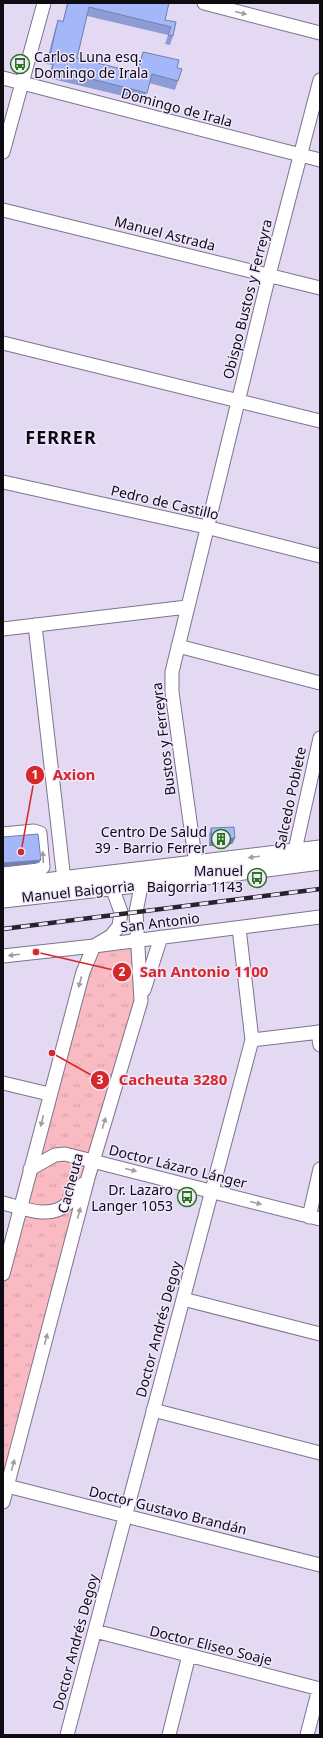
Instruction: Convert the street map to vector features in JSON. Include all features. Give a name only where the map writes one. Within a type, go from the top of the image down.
[{"type":"main road","name":"Manuel Baigorria","points":[[12,888],[112,881],[197,871],[293,858],[320,848]]},
{"type":"main road","name":"Manuel Baigorria","points":[[293,858],[320,861]]},
{"type":"main road","name":"Manuel Baigorria","points":[[12,888],[64,880],[112,881]]},
{"type":"street","points":[[3,152],[44,3]]},
{"type":"street","points":[[204,3],[320,33]]},
{"type":"street","name":"Domingo de Irala","points":[[3,78],[320,160]]},
{"type":"street","name":"Obispo Bustos y Ferreyra","points":[[206,527],[299,155],[320,80]]},
{"type":"street","name":"Manuel Astrada","points":[[3,210],[320,288]]},
{"type":"street","points":[[3,343],[320,421]]},
{"type":"street","name":"Pedro de Castillo","points":[[3,482],[206,527],[320,556]]},
{"type":"street","name":"Bustos y Ferreyra","points":[[197,871],[172,692],[172,672],[206,527]]},
{"type":"street","points":[[3,629],[187,607]]},
{"type":"street","points":[[35,625],[64,880]]},
{"type":"street","points":[[178,646],[320,683]]},
{"type":"street","name":"Salcedo Poblete","points":[[293,858],[320,738]]},
{"type":"street","points":[[3,834],[34,831],[40,833],[43,867],[12,888],[3,874]]},
{"type":"street","name":"Cacheuta","points":[[3,1502],[88,1178],[141,1001],[136,912],[142,877]]},
{"type":"street","points":[[3,1274],[49,1094],[83,972],[94,946],[111,936],[119,926],[121,912],[112,881]]},
{"type":"street","name":"San Antonio","points":[[3,956],[138,941],[320,917]]},
{"type":"street","name":"Doctor Andrés Degoy","points":[[67,1735],[252,1040],[238,928]]},
{"type":"street","points":[[141,1001],[161,937]]},
{"type":"street","points":[[252,1040],[319,1032],[320,1045]]},
{"type":"street","points":[[3,1083],[49,1094]]},
{"type":"street","name":"Doctor Lázaro Lánger","points":[[30,1169],[59,1154],[65,1154],[315,1218]]},
{"type":"street","points":[[315,1218],[320,1169]]},
{"type":"street","points":[[3,1203],[38,1212],[61,1209],[72,1199],[88,1178]]},
{"type":"street","points":[[183,1298],[320,1334]]},
{"type":"street","points":[[153,1410],[320,1453]]},
{"type":"street","name":"Doctor Gustavo Brandán","points":[[7,1486],[320,1565]]},
{"type":"street","name":"Doctor Eliseo Soaje","points":[[95,1631],[320,1689]]},
{"type":"street","points":[[169,1735],[189,1655]]},
{"type":"street","points":[[307,1735],[320,1689]]},
{"type":"green space","points":[[138,941],[141,988],[3,1502],[3,1274],[94,946]]},
{"type":"building","points":[[68,3],[169,3],[165,20],[176,22],[173,36],[168,35],[171,27],[89,7],[77,58],[138,73],[143,52],[179,60],[177,68],[182,69],[178,81],[152,74],[147,93],[52,69],[55,56],[50,55],[58,20],[63,22]]},
{"type":"building","points":[[234,827],[235,838],[212,840],[211,828]]},
{"type":"building","points":[[38,834],[41,860],[3,863],[3,837]]},
{"type":"railway","points":[[3,929],[320,889]]},
{"type":"place","name":"Carlos Luna esq. Domingo de Irala","points":[[20,64]]},
{"type":"place","name":"Centro De Salud 39 - Barrio Ferrer","points":[[221,839]]},
{"type":"place","name":"Axion","points":[[21,852]]},
{"type":"place","name":"Manuel Baigorria 1143","points":[[257,878]]},
{"type":"place","name":"San Antonio 1100","points":[[36,952]]},
{"type":"place","name":"Cacheuta 3280","points":[[52,1053]]},
{"type":"place","name":"Dr. Lazaro Langer 1053","points":[[187,1197]]},
{"type":"district","name":"FERRER","points":[[61,437]]}]
